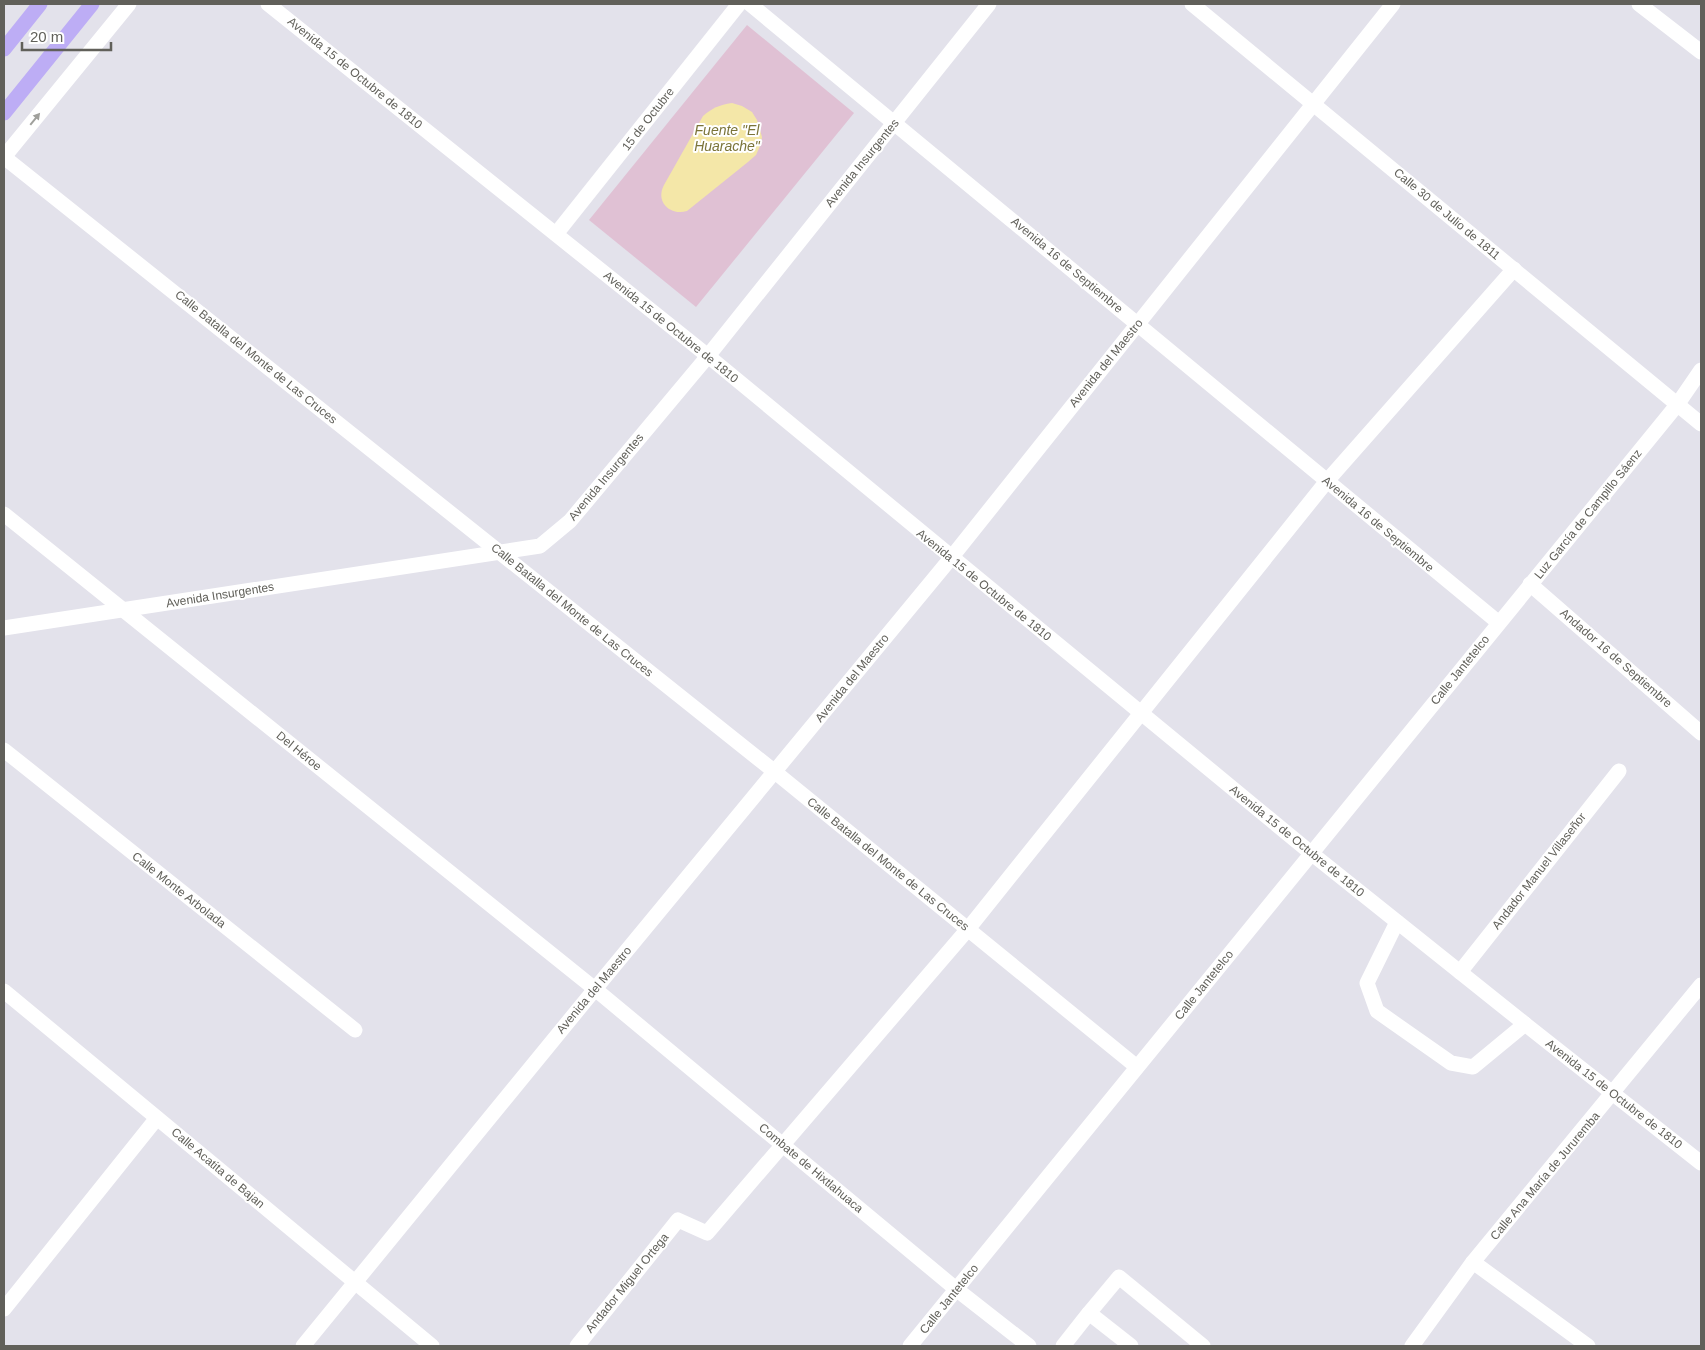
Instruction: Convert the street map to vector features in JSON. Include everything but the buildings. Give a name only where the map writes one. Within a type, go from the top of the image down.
[{"type":"main road","points":[[4,49],[40,4]]},
{"type":"main road","points":[[4,113],[92,4]]},
{"type":"street","points":[[4,157],[129,4]]},
{"type":"street","name":"Avenida 15 de Octubre de 1810","points":[[268,4],[708,356],[1311,853],[1701,1163]]},
{"type":"street","name":"15 de Octubre","points":[[556,234],[739,4]]},
{"type":"street","name":"Avenida 16 de Septiembre","points":[[750,4],[1498,623]]},
{"type":"street","name":"Avenida Insurgentes","points":[[4,628],[540,546],[570,521],[708,356],[989,4]]},
{"type":"street","name":"Calle 30 de Julio de 1811","points":[[1192,4],[1701,424]]},
{"type":"street","name":"Avenida del Maestro","points":[[302,1346],[951,558],[1394,4]]},
{"type":"street","points":[[1639,4],[1701,52]]},
{"type":"street","name":"Calle Batalla del Monte de Las Cruces","points":[[4,157],[775,772],[1137,1067]]},
{"type":"street","points":[[783,1146],[968,929],[1327,481],[1514,269]]},
{"type":"street","name":"Luz García de Campillo Sáenz","points":[[1498,623],[1677,405],[1701,370]]},
{"type":"street","name":"Del Héroe","points":[[4,514],[595,989]]},
{"type":"street","name":"Andador 16 de Septiembre","points":[[1530,584],[1701,733]]},
{"type":"street","name":"Calle Jantetelco","points":[[910,1346],[1498,623]]},
{"type":"street","name":"Calle Monte Arbolada","points":[[4,750],[355,1030]]},
{"type":"street","name":"Andador Manuel Villaseñor","points":[[1460,972],[1619,771]]},
{"type":"street","points":[[1397,922],[1367,984],[1377,1011],[1451,1063],[1473,1068],[1525,1024]]},
{"type":"street","name":"Calle Ana María de Jururemba","points":[[1412,1346],[1473,1262],[1701,985]]},
{"type":"street","name":"Combate de Hixtlahuaca","points":[[595,989],[956,1289],[1029,1346]]},
{"type":"street","name":"Calle Acatita de Bajan","points":[[4,991],[432,1346]]},
{"type":"street","points":[[4,1309],[157,1118]]},
{"type":"street","name":"Andador Miguel Ortega","points":[[576,1346],[678,1220],[707,1232],[783,1146]]},
{"type":"street","points":[[1473,1262],[1588,1346]]},
{"type":"street","points":[[1063,1346],[1119,1277],[1203,1346]]},
{"type":"street","points":[[1089,1313],[1131,1346]]},
{"type":"shaded area","points":[[747,25],[854,113],[696,307],[589,220]]},
{"type":"water","name":"Fuente \"El Huarache\"","points":[[732,103],[752,112],[757,120],[762,137],[756,155],[687,211],[681,212],[670,209],[661,197],[664,185],[703,116],[716,107]]}]
